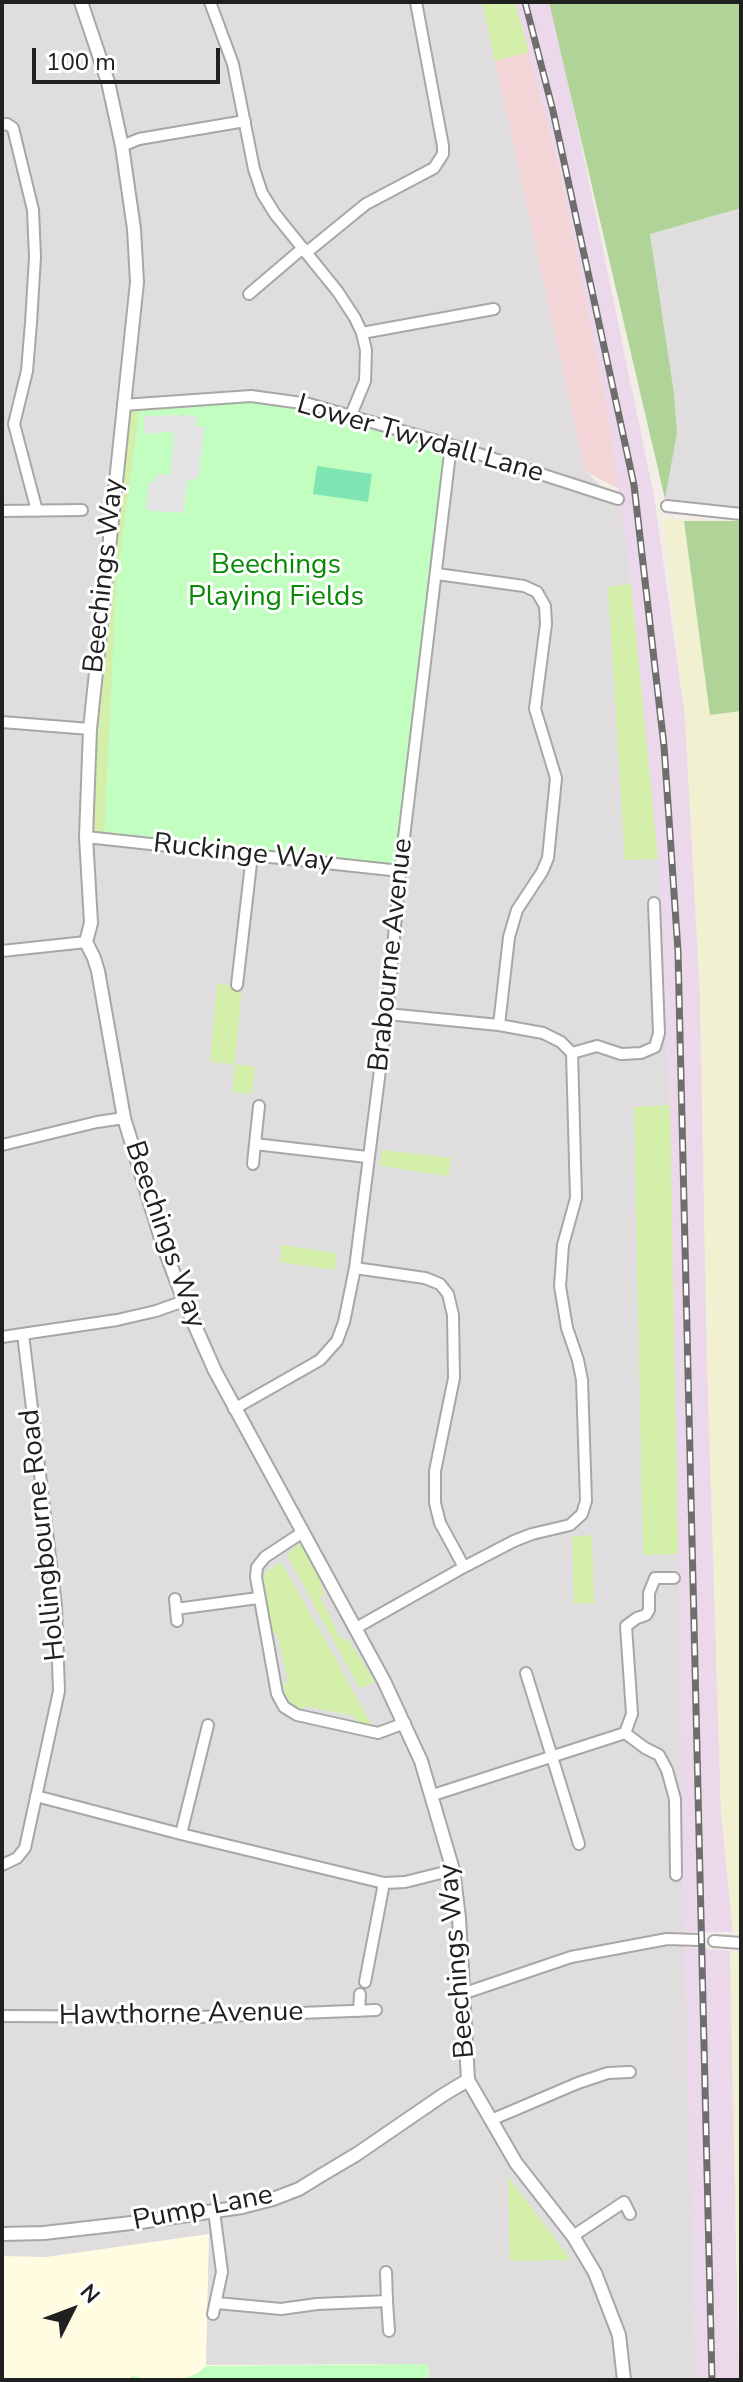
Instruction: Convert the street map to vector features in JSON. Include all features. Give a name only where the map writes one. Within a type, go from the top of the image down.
[{"type":"street","name":"Beechings Way","points":[[81,2],[108,82],[122,146],[134,229],[137,282],[90,729],[86,837],[91,923],[86,942],[98,971],[124,1118],[184,1301],[234,1409],[356,1628],[405,1723],[433,1795],[453,1870],[459,1918],[468,2080],[516,2163],[573,2236],[595,2273],[619,2335],[624,2380]]},
{"type":"street","points":[[210,2],[230,55],[255,174],[262,193],[275,214],[338,292],[362,333],[366,350],[365,381],[351,415]]},
{"type":"street","points":[[249,294],[366,204],[433,169],[443,154],[416,2]]},
{"type":"street","points":[[122,146],[139,139],[245,121]]},
{"type":"street","points":[[2,125],[13,128],[33,210],[35,257],[27,371],[14,424],[37,511]]},
{"type":"street","points":[[362,333],[494,309]]},
{"type":"street","name":"Lower Twydall Lane","points":[[123,405],[251,396],[309,404],[451,445],[618,499]]},
{"type":"street","name":"Brabourne Avenue","points":[[234,1409],[304,1371],[337,1341],[344,1322],[355,1268],[387,1014],[400,871],[451,445]]},
{"type":"street","points":[[667,506],[741,514]]},
{"type":"street","points":[[2,511],[82,510]]},
{"type":"street","points":[[437,574],[524,586],[537,592],[545,606],[546,624],[535,709],[556,778],[548,858],[517,910],[513,923],[499,1025]]},
{"type":"street","points":[[2,722],[90,729]]},
{"type":"street","name":"Ruckinge Way","points":[[86,837],[400,871]]},
{"type":"street","points":[[237,985],[252,855]]},
{"type":"street","points":[[572,1053],[597,1046],[621,1054],[641,1053],[655,1047],[659,1033],[654,903]]},
{"type":"street","points":[[2,951],[86,942]]},
{"type":"street","points":[[356,1628],[464,1567],[532,1534],[567,1527],[577,1520],[585,1508],[582,1380],[567,1328],[560,1286],[563,1245],[576,1198],[572,1053],[561,1042],[543,1033],[499,1025],[387,1014]]},
{"type":"street","points":[[253,1164],[259,1106]]},
{"type":"street","points":[[2,1145],[124,1118]]},
{"type":"street","points":[[255,1144],[367,1157]]},
{"type":"street","points":[[355,1268],[425,1278],[440,1284],[448,1294],[453,1315],[454,1378],[435,1471],[435,1503],[440,1523],[464,1567]]},
{"type":"street","points":[[2,1337],[129,1318],[184,1301]]},
{"type":"street","name":"Hollingbourne Road","points":[[2,1865],[17,1858],[25,1848],[59,1691],[56,1606],[23,1334]]},
{"type":"street","points":[[303,1532],[265,1557],[257,1567],[258,1598],[277,1694],[284,1707],[297,1715],[378,1733],[405,1723]]},
{"type":"street","points":[[433,1795],[625,1733],[632,1714],[626,1626],[646,1615],[655,1578],[674,1578]]},
{"type":"street","points":[[176,1610],[258,1598]]},
{"type":"street","points":[[526,1673],[579,1844]]},
{"type":"street","points":[[181,1834],[208,1725]]},
{"type":"street","points":[[625,1733],[659,1755],[667,1770],[675,1799],[676,1875]]},
{"type":"street","points":[[36,1796],[384,1883],[424,1879],[453,1870]]},
{"type":"street","points":[[365,1982],[384,1883]]},
{"type":"street","points":[[462,1994],[571,1957],[667,1939],[698,1940]]},
{"type":"street","points":[[714,1941],[741,1943]]},
{"type":"street","points":[[359,2011],[360,1994]]},
{"type":"street","name":"Hawthorne Avenue","points":[[2,2016],[199,2017],[376,2010]]},
{"type":"street","points":[[491,2120],[578,2083],[608,2073],[631,2072]]},
{"type":"street","name":"Pump Lane","points":[[2,2234],[44,2233],[242,2207],[273,2199],[299,2189],[357,2154],[468,2080]]},
{"type":"street","points":[[573,2236],[624,2202],[630,2214]]},
{"type":"street","points":[[213,2314],[222,2272],[214,2211]]},
{"type":"street","points":[[386,2272],[389,2331]]},
{"type":"street","points":[[217,2303],[281,2309],[387,2301]]},
{"type":"shaded area","points":[[2,2],[482,2],[585,470],[621,506],[631,584],[608,587],[625,860],[658,859],[670,1105],[634,1107],[643,1555],[678,1554],[696,2380],[2,2380]]},
{"type":"shaded area","points":[[515,2],[550,2],[558,33],[654,496],[685,717],[700,994],[707,1360],[721,1810],[733,1932],[684,1932],[670,1105],[658,859],[631,584],[607,408],[561,175]]},
{"type":"shaded area","points":[[529,52],[561,175],[607,407],[619,489],[585,471],[495,61]]},
{"type":"shaded area","points":[[741,208],[741,509],[665,499],[677,433],[674,393],[650,234]]},
{"type":"shaded area","points":[[145,416],[197,417],[196,426],[205,427],[198,479],[188,479],[183,513],[146,510],[149,482],[155,481],[156,474],[170,475],[174,433],[143,433]]},
{"type":"shaded area","points":[[684,1947],[730,1951],[739,2380],[696,2380]]},
{"type":"shaded area","points":[[209,2234],[206,2365],[428,2364],[429,2380],[2,2380],[2,2256],[46,2257]]},
{"type":"green space","points":[[482,2],[515,2],[529,52],[495,61]]},
{"type":"green space","points":[[549,2],[741,2],[741,208],[650,234],[674,393],[677,433],[665,499]]},
{"type":"green space","name":"Beechings Playing Fields","points":[[251,396],[309,404],[451,445],[400,871],[104,839],[116,586],[140,404]]},
{"type":"green space","points":[[140,404],[116,587],[104,839],[86,837],[123,405]]},
{"type":"green space","points":[[317,466],[372,474],[368,502],[313,494]]},
{"type":"green space","points":[[663,518],[684,521],[710,714],[741,711],[741,1933],[733,1932],[721,1810],[707,1360],[700,994],[685,717]]},
{"type":"green space","points":[[684,521],[741,521],[741,711],[710,715]]},
{"type":"green space","points":[[631,584],[658,859],[625,860],[608,587]]},
{"type":"green space","points":[[217,984],[242,986],[235,1064],[210,1062]]},
{"type":"green space","points":[[235,1064],[255,1067],[252,1094],[232,1092]]},
{"type":"green space","points":[[670,1105],[678,1554],[643,1555],[634,1107]]},
{"type":"green space","points":[[382,1150],[451,1158],[449,1176],[380,1166]]},
{"type":"green space","points":[[282,1245],[337,1253],[335,1270],[279,1262]]},
{"type":"green space","points":[[592,1535],[594,1603],[574,1604],[572,1537]]},
{"type":"green space","points":[[301,1542],[318,1574],[324,1595],[320,1597],[341,1639],[348,1639],[375,1682],[362,1688],[358,1686],[287,1555]]},
{"type":"green space","points":[[281,1562],[372,1726],[358,1724],[354,1716],[304,1706],[302,1710],[287,1698],[283,1684],[288,1682],[277,1634],[271,1630],[263,1579],[266,1572]]},
{"type":"green space","points":[[730,1951],[741,1952],[741,2380],[739,2380]]},
{"type":"green space","points":[[508,2177],[537,2215],[571,2260],[510,2261]]},
{"type":"green space","points":[[428,2364],[429,2380],[180,2380],[206,2366]]},
{"type":"railway","points":[[525,2],[553,111],[634,485],[664,746],[678,951],[712,2380]]}]
